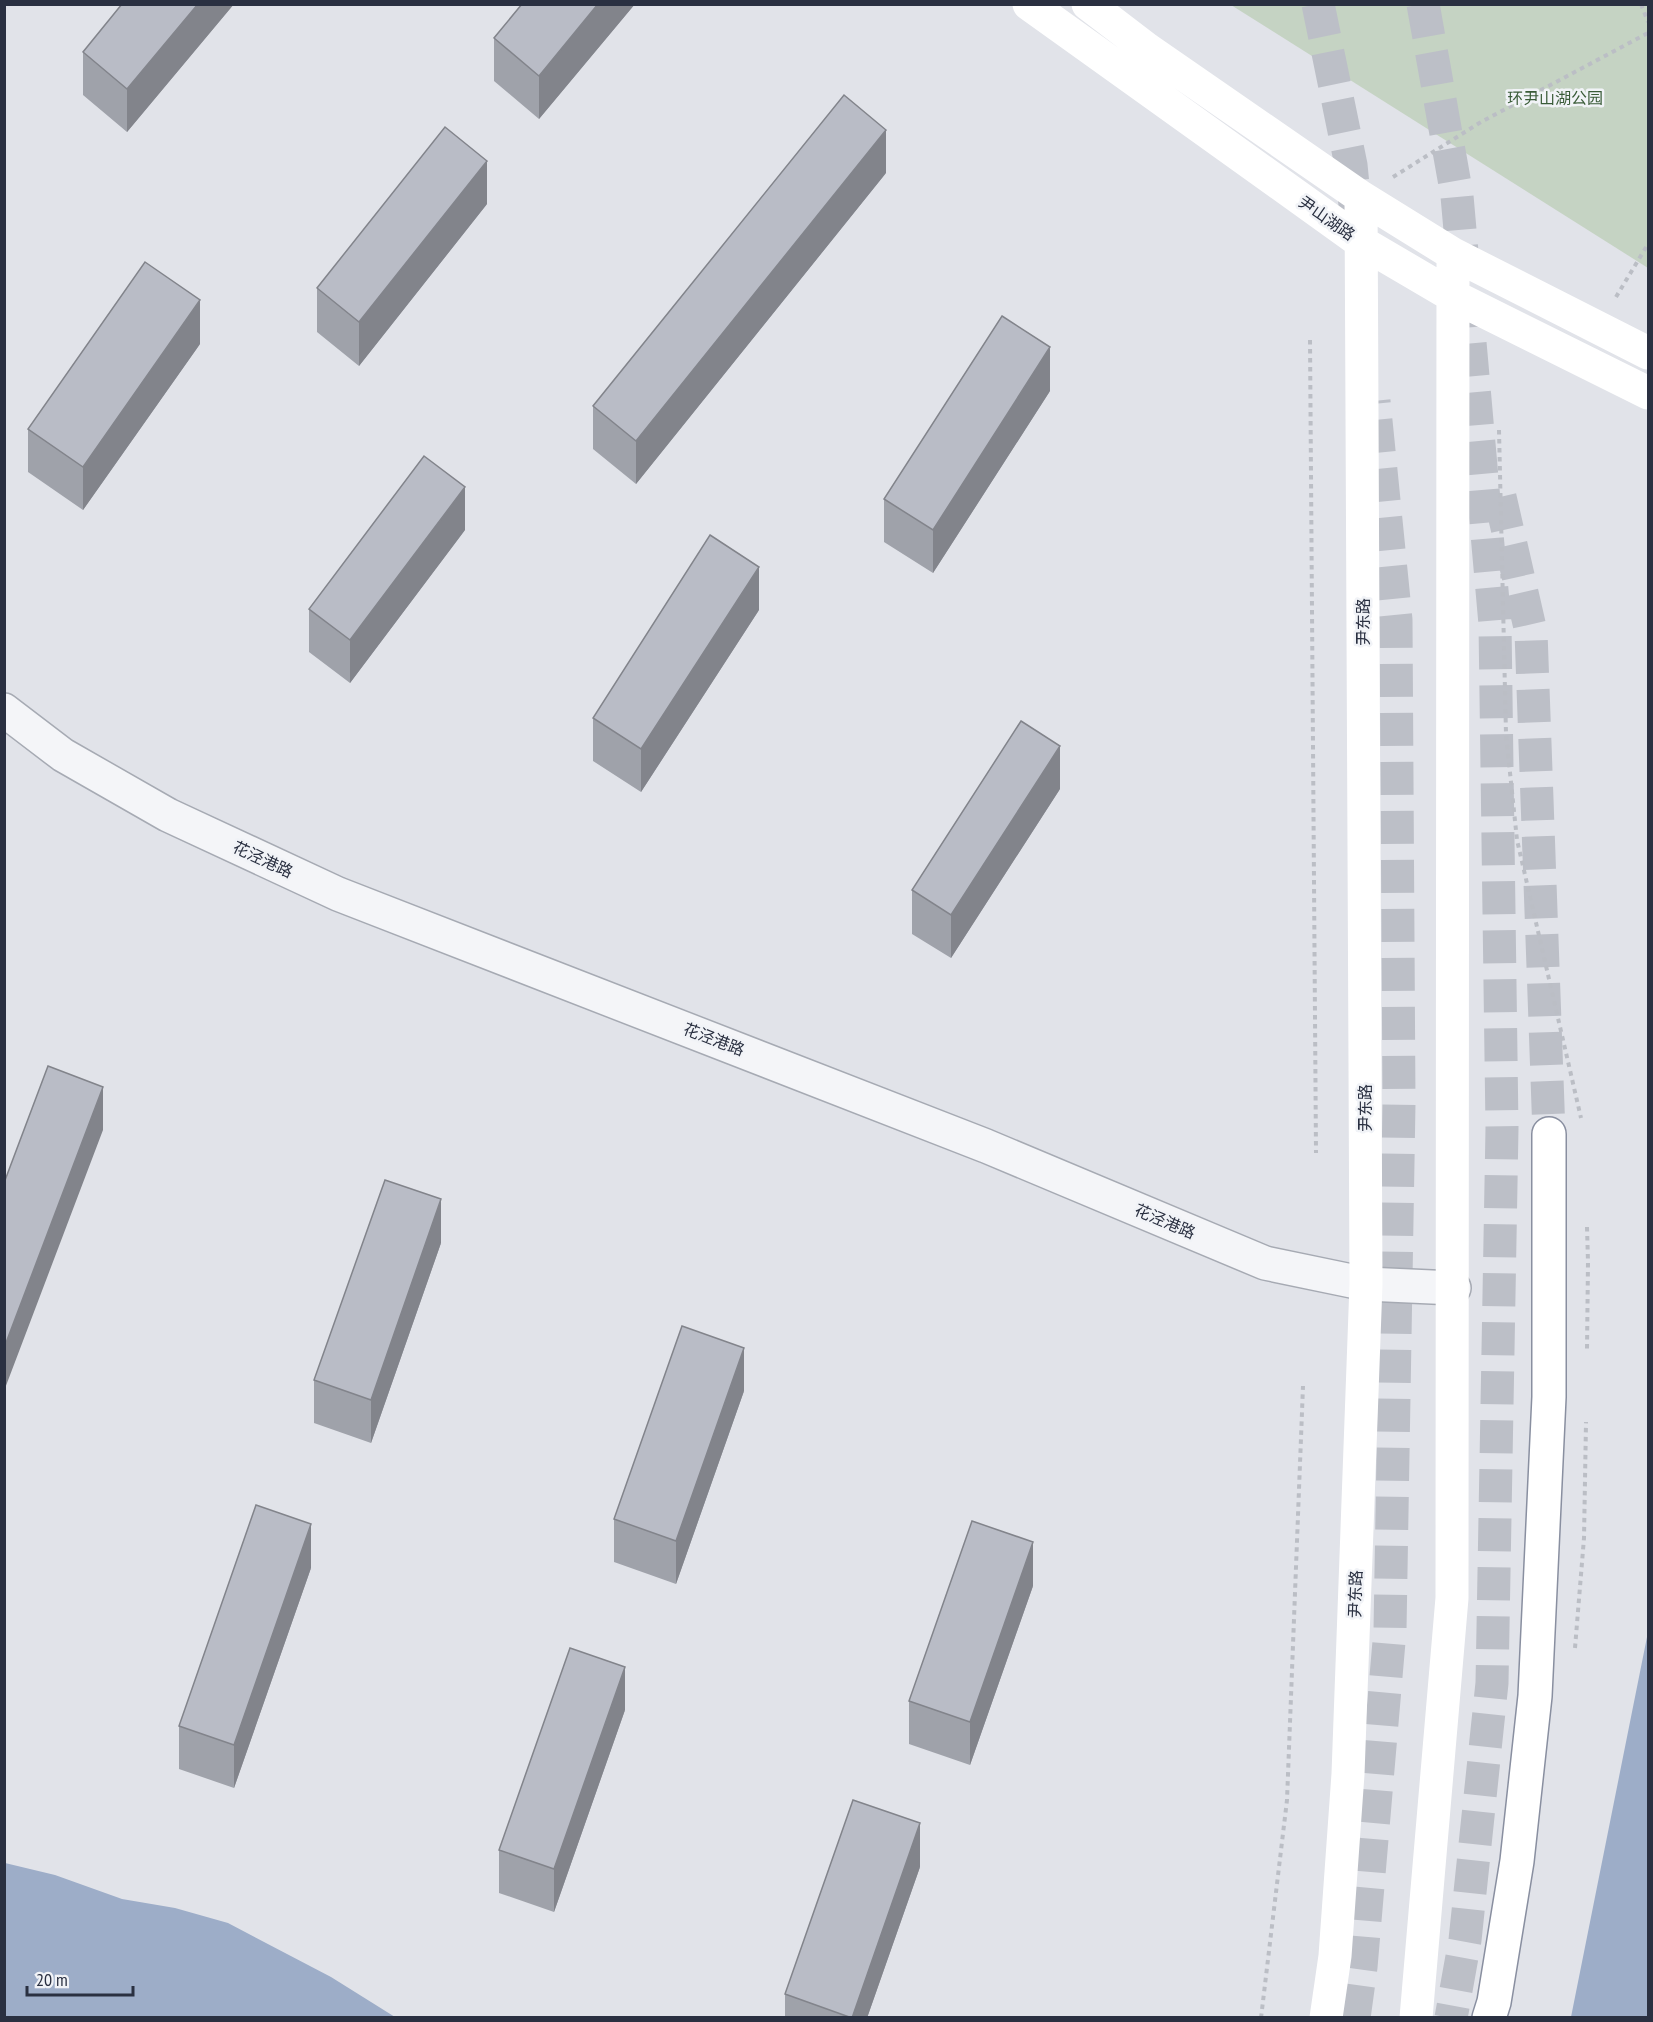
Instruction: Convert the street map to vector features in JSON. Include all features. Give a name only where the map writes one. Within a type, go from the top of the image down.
[{"type":"main road","name":"尹山湖路","points":[[1029,4],[1361,242],[1453,296],[1648,393]]},
{"type":"main road","points":[[1088,4],[1147,49],[1361,197],[1453,254],[1648,353]]},
{"type":"main road","name":"尹东路","points":[[1326,2018],[1335,1956],[1348,1774],[1366,1284],[1361,197]]},
{"type":"main road","points":[[1416,2018],[1452,1598],[1453,254]]},
{"type":"main road","points":[[1489,2018],[1494,2002],[1517,1861],[1535,1696],[1549,1397],[1549,1134]]},
{"type":"street","name":"花泾港路","points":[[4,710],[63,756],[168,815],[338,894],[986,1146],[1265,1263],[1366,1284],[1454,1288]]},
{"type":"path","points":[[1641,4],[1648,22]]},
{"type":"path","points":[[1361,197],[1481,122],[1648,33]]},
{"type":"path","points":[[1598,327],[1648,244]]},
{"type":"path","points":[[1311,340],[1316,1153]]},
{"type":"path","points":[[1261,2018],[1287,1800],[1303,1386]]},
{"type":"green space","name":"环尹山湖公园","points":[[1231,5],[1648,5],[1648,268]]},
{"type":"water","points":[[1648,1632],[1648,2017],[1571,2017]]},
{"type":"water","points":[[5,1863],[55,1875],[122,1899],[175,1908],[228,1923],[331,1977],[395,2017],[5,2017]]},
{"type":"building","points":[[122,4],[198,4],[127,89],[83,52]]},
{"type":"building","points":[[522,4],[598,4],[539,76],[494,38]]},
{"type":"building","points":[[844,95],[886,130],[636,441],[593,406]]},
{"type":"building","points":[[445,127],[487,161],[359,322],[317,288]]},
{"type":"building","points":[[145,262],[200,300],[83,467],[28,429]]},
{"type":"building","points":[[1002,316],[1050,347],[933,530],[884,499]]},
{"type":"building","points":[[424,456],[465,487],[350,640],[309,609]]},
{"type":"building","points":[[710,535],[759,567],[641,749],[593,718]]},
{"type":"building","points":[[1021,721],[1060,746],[951,915],[912,890]]},
{"type":"building","points":[[48,1066],[103,1087],[4,1348],[4,1183]]},
{"type":"building","points":[[385,1180],[441,1199],[371,1400],[314,1380]]},
{"type":"building","points":[[682,1326],[744,1348],[676,1541],[614,1519]]},
{"type":"building","points":[[256,1505],[311,1524],[234,1745],[179,1726]]},
{"type":"building","points":[[972,1521],[1033,1542],[970,1722],[909,1701]]},
{"type":"building","points":[[570,1648],[625,1667],[554,1869],[499,1850]]},
{"type":"building","points":[[853,1800],[920,1823],[852,2018],[785,1994]]},
{"type":"tunnel","points":[[1318,4],[1351,165],[1356,215]]},
{"type":"tunnel","points":[[1423,4],[1457,196],[1495,624],[1502,1128],[1492,1683],[1465,1940],[1451,2018]]},
{"type":"tunnel","points":[[1354,2018],[1361,1967],[1390,1630],[1399,1103],[1396,620],[1374,401]]},
{"type":"tunnel","points":[[1500,497],[1531,632],[1549,1134]]}]
